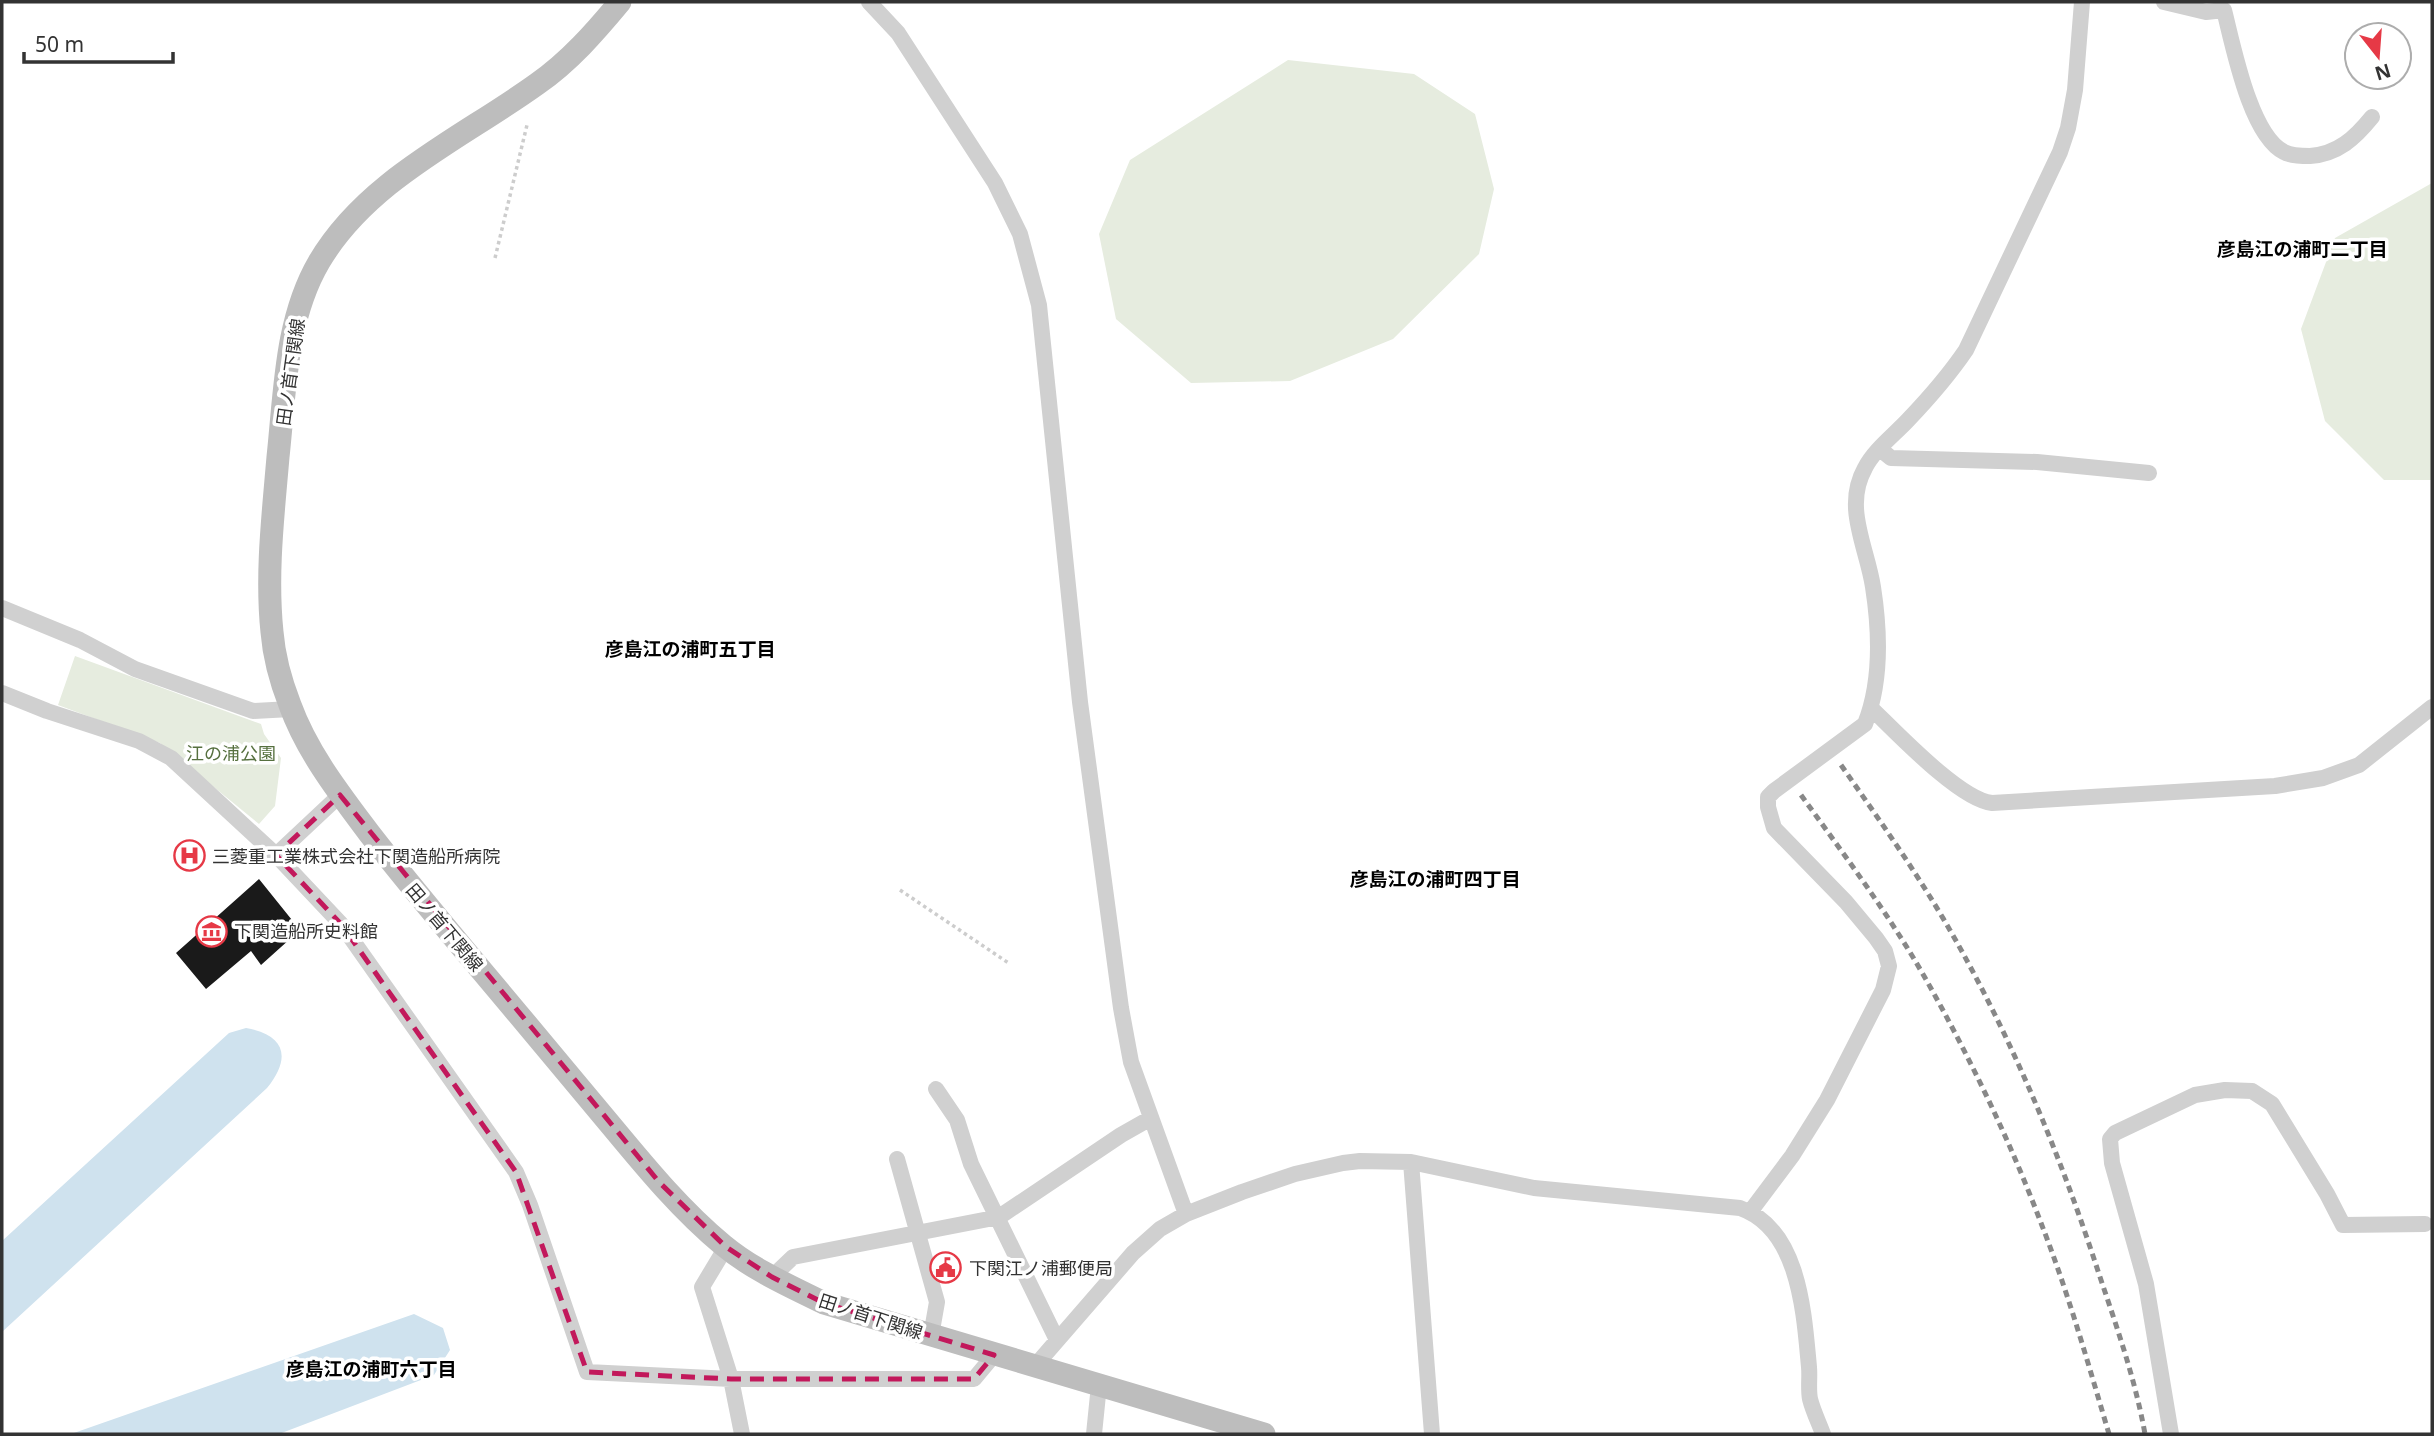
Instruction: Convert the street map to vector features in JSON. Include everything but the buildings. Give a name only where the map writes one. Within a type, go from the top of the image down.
[{"type":"main road","name":"田ノ首下関線","points":[[620,2],[601,25],[541,82],[406,172],[375,196],[337,236],[307,285],[293,334],[270,543],[272,636],[278,671],[291,709],[314,754],[340,795],[400,874],[659,1182],[726,1247],[772,1277],[824,1303],[1265,1434]]},
{"type":"street","points":[[869,2],[898,33],[995,183],[1020,234],[1039,305],[1096,832],[1131,1062],[1186,1214]]},
{"type":"street","points":[[1750,1212],[1792,1156],[1827,1100],[1883,990],[1889,965],[1885,951],[1846,902],[1774,828],[1768,807],[1769,797],[1865,724],[1876,693],[1878,657],[1873,584],[1855,515],[1857,488],[1865,468],[1880,449],[1948,376],[1966,351],[2060,152],[2068,128],[2075,90],[2082,2]]},
{"type":"street","points":[[2164,2],[2206,12],[2224,10],[2248,97],[2262,131],[2283,152],[2300,156],[2321,155],[2338,150],[2358,135],[2372,117]]},
{"type":"street","points":[[1880,449],[1891,458],[2037,461],[2150,473]]},
{"type":"street","points":[[2,608],[80,640],[135,669],[253,711],[291,709]]},
{"type":"street","points":[[2,693],[47,711],[139,741],[171,758],[276,855],[341,923],[516,1171],[587,1372],[731,1379],[974,1379],[994,1354]]},
{"type":"street","points":[[1871,708],[1913,749],[1974,798],[1992,803],[2275,786],[2323,778],[2359,765],[2432,707]]},
{"type":"street","points":[[276,855],[340,795]]},
{"type":"street","points":[[936,1089],[957,1120],[971,1164],[1057,1340]]},
{"type":"street","points":[[2171,1434],[2146,1284],[2112,1163],[2110,1139],[2115,1133],[2195,1095],[2225,1090],[2252,1091],[2272,1104],[2343,1225],[2426,1224]]},
{"type":"street","points":[[772,1277],[793,1257],[999,1217],[1121,1135],[1151,1118]]},
{"type":"street","points":[[897,1159],[937,1302],[931,1336]]},
{"type":"street","points":[[1035,1366],[1133,1253],[1160,1229],[1186,1214],[1296,1174],[1332,1165],[1360,1161],[1410,1163],[1534,1188],[1740,1208],[1750,1212],[1762,1220],[1774,1234],[1793,1270],[1806,1340],[1810,1396],[1824,1434]]},
{"type":"street","points":[[1410,1163],[1432,1434]]},
{"type":"street","points":[[726,1247],[702,1287],[731,1379],[743,1434]]},
{"type":"street","points":[[1094,1434],[1099,1385]]},
{"type":"path","points":[[495,258],[527,125]]},
{"type":"path","points":[[901,890],[1010,964]]},
{"type":"highlighted area","points":[[340,795],[659,1182],[726,1247],[772,1277],[824,1303],[994,1355],[974,1379],[731,1379],[587,1372],[516,1172],[341,924],[276,855]]},
{"type":"green space","points":[[1288,60],[1414,74],[1475,114],[1494,189],[1479,254],[1393,339],[1290,381],[1191,383],[1116,319],[1099,234],[1130,160]]},
{"type":"green space","points":[[2432,183],[2432,480],[2384,480],[2325,421],[2301,329],[2335,238]]},
{"type":"green space","name":"江の浦公園","points":[[75,656],[261,724],[264,734],[281,758],[275,806],[259,824],[160,743],[58,705]]},
{"type":"water","points":[[246,1028],[269,1036],[281,1049],[280,1067],[267,1088],[2,1332],[2,1241],[229,1033]]},
{"type":"water","points":[[414,1314],[443,1328],[450,1350],[434,1375],[279,1434],[71,1434]]},
{"type":"railway","points":[[1841,765],[1935,905],[1992,1008],[2032,1094],[2083,1226],[2136,1392],[2145,1434]]},
{"type":"railway","points":[[1801,795],[1914,958],[1989,1101],[2051,1249],[2109,1434]]},
{"type":"place","name":"三菱重工業株式会社下関造船所病院","points":[[189,856]]},
{"type":"place","name":"下関造船所史料館","points":[[211,931]]},
{"type":"place","name":"下関江ノ浦郵便局","points":[[946,1268]]},
{"type":"district","name":"彦島江の浦町二丁目","points":[[2302,249]]},
{"type":"district","name":"彦島江の浦町五丁目","points":[[690,649]]},
{"type":"district","name":"彦島江の浦町四丁目","points":[[1435,879]]},
{"type":"district","name":"彦島江の浦町六丁目","points":[[371,1369]]}]
